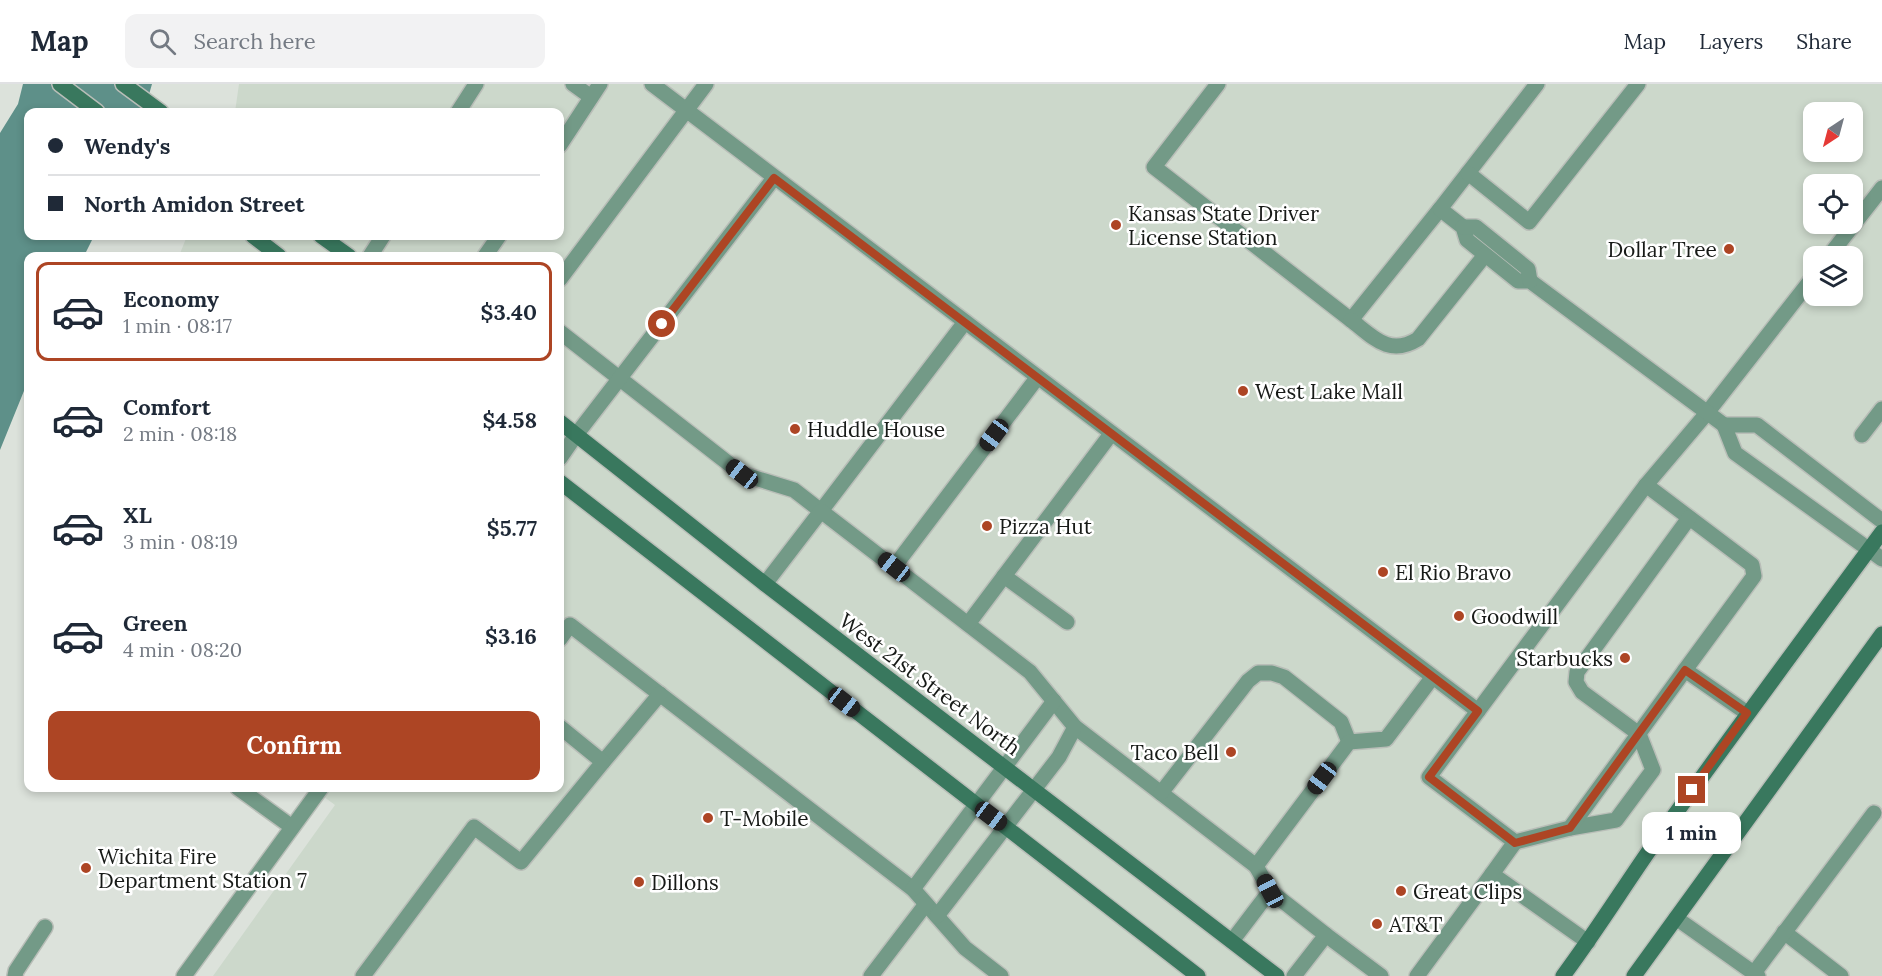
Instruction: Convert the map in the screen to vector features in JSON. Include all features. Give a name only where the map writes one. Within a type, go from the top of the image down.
[{"type":"main road","points":[[60,84],[92,108]]},
{"type":"main road","points":[[123,84],[156,108]]},
{"type":"main road","points":[[259,240],[274,252]]},
{"type":"main road","points":[[327,240],[343,252]]},
{"type":"main road","name":"West 21st Street North","points":[[564,425],[765,584],[1277,976]]},
{"type":"main road","points":[[564,485],[1198,976]]},
{"type":"main road","points":[[1563,976],[1747,713],[1882,532]]},
{"type":"main road","points":[[1634,976],[1882,634]]},
{"type":"street","points":[[461,108],[476,84]]},
{"type":"street","points":[[564,139],[596,90],[573,84]]},
{"type":"street","points":[[652,84],[1478,711]]},
{"type":"street","points":[[564,274],[706,84]]},
{"type":"street","points":[[1218,84],[1154,166],[1382,344],[1408,345],[1418,339],[1485,255]]},
{"type":"street","points":[[1351,320],[1537,84]]},
{"type":"street","points":[[1468,173],[1529,222],[1638,84]]},
{"type":"street","points":[[564,452],[774,178]]},
{"type":"street","points":[[1836,246],[1882,188]]},
{"type":"street","points":[[1440,209],[1463,227],[1467,240],[1485,255],[1518,281],[1530,281],[1724,425],[1736,453],[1882,559]]},
{"type":"street","points":[[1463,227],[1476,227],[1528,269],[1530,281]]},
{"type":"street","points":[[1515,843],[1429,777],[1646,485],[1707,413],[1803,290]]},
{"type":"street","points":[[765,584],[965,322]]},
{"type":"street","points":[[564,335],[742,474],[794,490],[1030,672],[1075,727],[1256,866],[1270,891],[1381,976]]},
{"type":"street","points":[[894,567],[1037,378]]},
{"type":"street","points":[[1862,435],[1882,409]]},
{"type":"street","points":[[1724,425],[1757,425],[1882,521]]},
{"type":"street","points":[[968,624],[1111,434]]},
{"type":"street","points":[[1570,828],[1754,576],[1752,565],[1646,485]]},
{"type":"street","points":[[1417,976],[1515,843],[1570,828],[1616,820],[1653,770],[1639,734],[1582,692],[1576,682],[1577,672],[1689,518]]},
{"type":"street","points":[[1004,576],[1067,622]]},
{"type":"street","points":[[564,633],[570,625],[913,889],[965,948],[1001,976]]},
{"type":"street","points":[[1685,670],[1747,713]]},
{"type":"street","points":[[1161,793],[1248,681],[1258,674],[1272,673],[1284,677],[1341,722],[1349,742]]},
{"type":"street","points":[[1256,866],[1349,742],[1386,739],[1432,678]]},
{"type":"street","points":[[363,976],[474,827],[521,862],[660,694]]},
{"type":"street","points":[[913,889],[1054,701]]},
{"type":"street","points":[[937,916],[1059,757],[1075,727]]},
{"type":"street","points":[[564,730],[603,762]]},
{"type":"street","points":[[244,792],[292,827]]},
{"type":"street","points":[[186,975],[318,792]]},
{"type":"street","points":[[1676,918],[1756,974],[1784,932],[1879,811]]},
{"type":"street","points":[[1492,874],[1588,942]]},
{"type":"street","points":[[1232,941],[1270,891]]},
{"type":"street","points":[[871,976],[926,904]]},
{"type":"street","points":[[15,976],[45,927]]},
{"type":"street","points":[[1784,932],[1840,976]]},
{"type":"street","points":[[1294,976],[1326,935]]},
{"type":"shaded area","points":[[239,84],[1882,84],[1882,976],[213,976],[335,805],[317,792],[564,792],[564,252],[181,252],[185,240],[564,240],[564,108],[236,108]]},
{"type":"water","points":[[23,84],[152,84],[145,108],[24,108],[24,240],[92,240],[86,252],[24,252],[24,391],[0,450],[0,133],[18,104]]},
{"type":"place","name":"Kansas State Driver License Station","points":[[1116,225]]},
{"type":"place","name":"Dollar Tree","points":[[1729,249]]},
{"type":"place","name":"West Lake Mall","points":[[1243,391]]},
{"type":"place","name":"Huddle House","points":[[795,429]]},
{"type":"place","name":"Pizza Hut","points":[[987,526]]},
{"type":"place","name":"El Rio Bravo","points":[[1383,572]]},
{"type":"place","name":"Goodwill","points":[[1459,616]]},
{"type":"place","name":"Starbucks","points":[[1625,658]]},
{"type":"place","name":"Taco Bell","points":[[1231,752]]},
{"type":"place","name":"T-Mobile","points":[[708,818]]},
{"type":"place","name":"Wichita Fire Department Station 7","points":[[86,868]]},
{"type":"place","name":"Dillons","points":[[639,882]]},
{"type":"place","name":"Great Clips","points":[[1401,891]]},
{"type":"place","name":"AT&T","points":[[1377,924]]},
{"type":"route","points":[[662,324],[774,178],[1478,711],[1429,777],[1515,843],[1570,828],[1685,670],[1747,713],[1692,790]]}]
